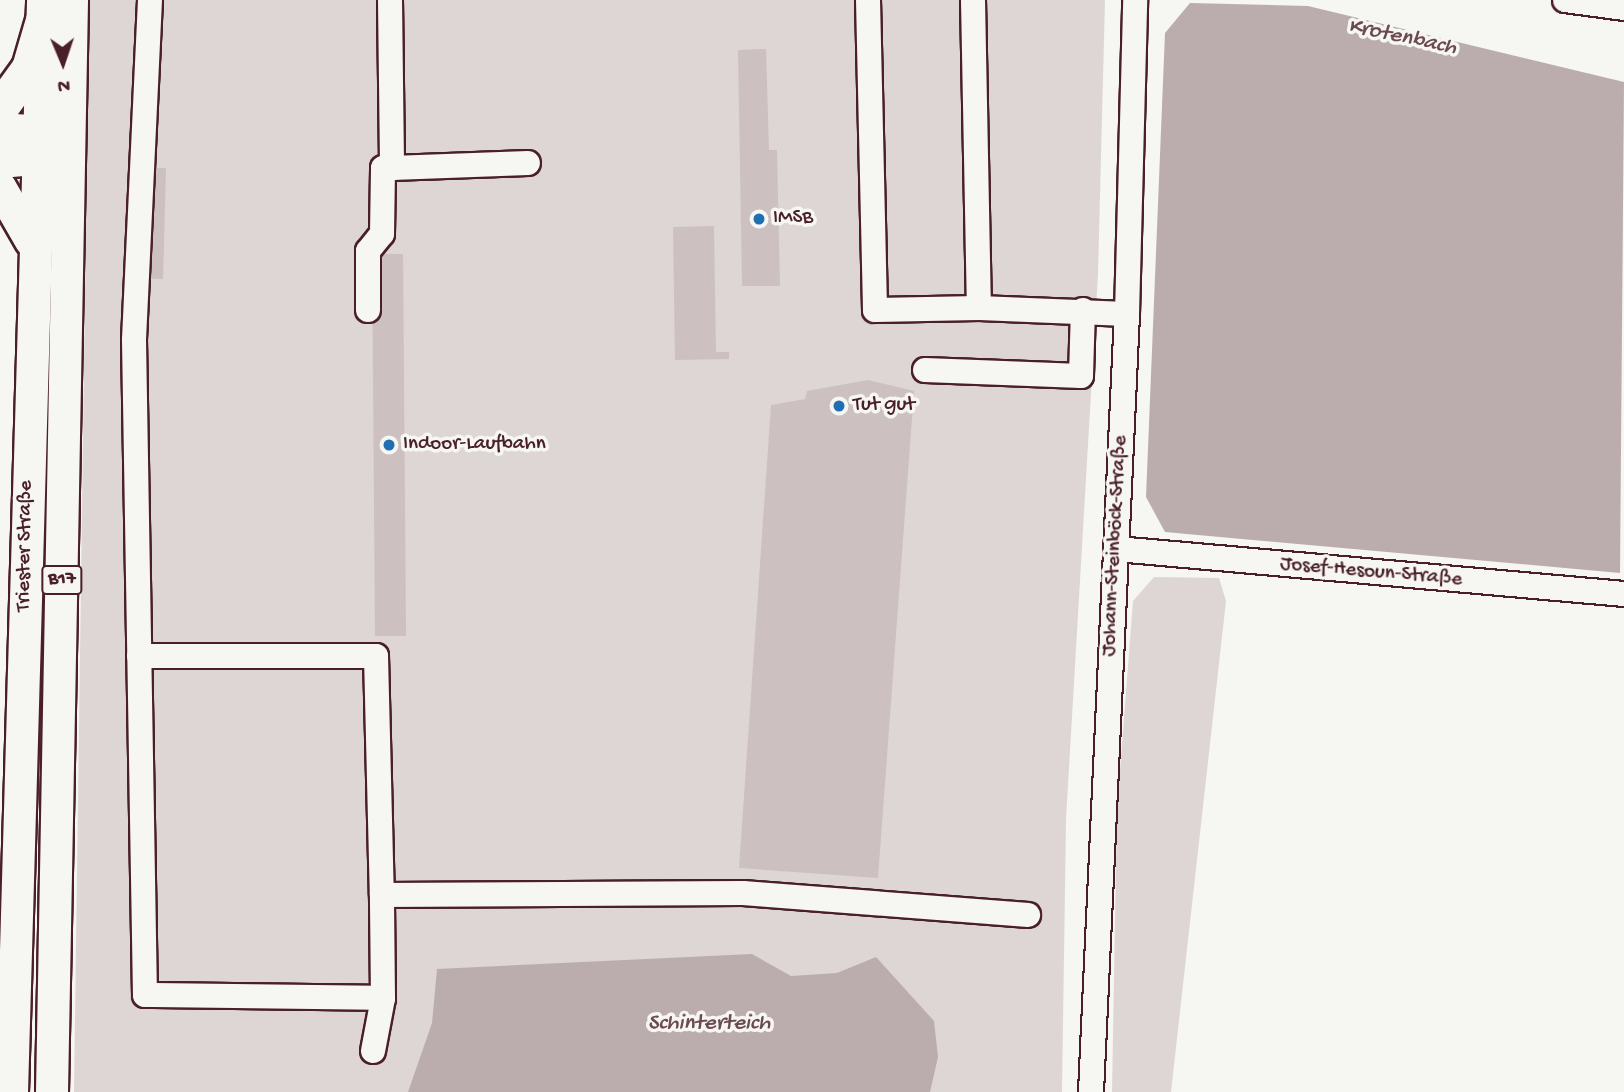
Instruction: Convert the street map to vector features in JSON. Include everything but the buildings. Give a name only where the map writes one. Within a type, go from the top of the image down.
[{"type":"highway","points":[[13,147],[43,10]]},
{"type":"main road","name":"Triester Straße","points":[[52,1092],[72,153],[72,0]]},
{"type":"main road","name":"Triester Straße","points":[[12,1092],[33,245],[13,147],[43,10]]},
{"type":"main road","points":[[33,245],[13,147],[72,153]]},
{"type":"street","points":[[150,0],[134,340],[145,995],[383,998]]},
{"type":"street","points":[[390,0],[393,167]]},
{"type":"street","points":[[868,0],[875,310],[979,308],[1083,310],[1127,314]]},
{"type":"street","points":[[972,0],[979,308]]},
{"type":"street","name":"Johann-Steinböck-Straße","points":[[1091,1092],[1098,833],[1117,549],[1127,314],[1135,0]]},
{"type":"street","points":[[1566,0],[1624,8]]},
{"type":"street","points":[[368,310],[368,251],[382,234],[383,168],[527,163]]},
{"type":"street","points":[[925,370],[1082,376],[1083,310]]},
{"type":"street","name":"Josef-Hesoun-Straße","points":[[1117,549],[1624,594]]},
{"type":"street","points":[[139,656],[376,656],[383,998],[373,1051]]},
{"type":"street","points":[[382,895],[743,893],[1028,915]]},
{"type":"shaded area","points":[[89,0],[1105,0],[1098,274],[1066,819],[1062,1092],[74,1092]]},
{"type":"shaded area","points":[[1154,577],[1219,578],[1226,601],[1171,1092],[1112,1092],[1117,810],[1133,601]]},
{"type":"water","name":"Krotenbach","points":[[1190,3],[1308,6],[1624,82],[1620,573],[1165,532],[1146,497],[1165,33]]},
{"type":"water","name":"Schinterteich","points":[[752,954],[791,976],[837,973],[876,957],[934,1021],[938,1057],[930,1092],[408,1092],[432,1023],[437,969]]},
{"type":"place","name":"IMSB","points":[[759,219]]},
{"type":"place","name":"Tut gut","points":[[839,406]]},
{"type":"place","name":"Indoor-Laufbahn","points":[[389,445]]}]
